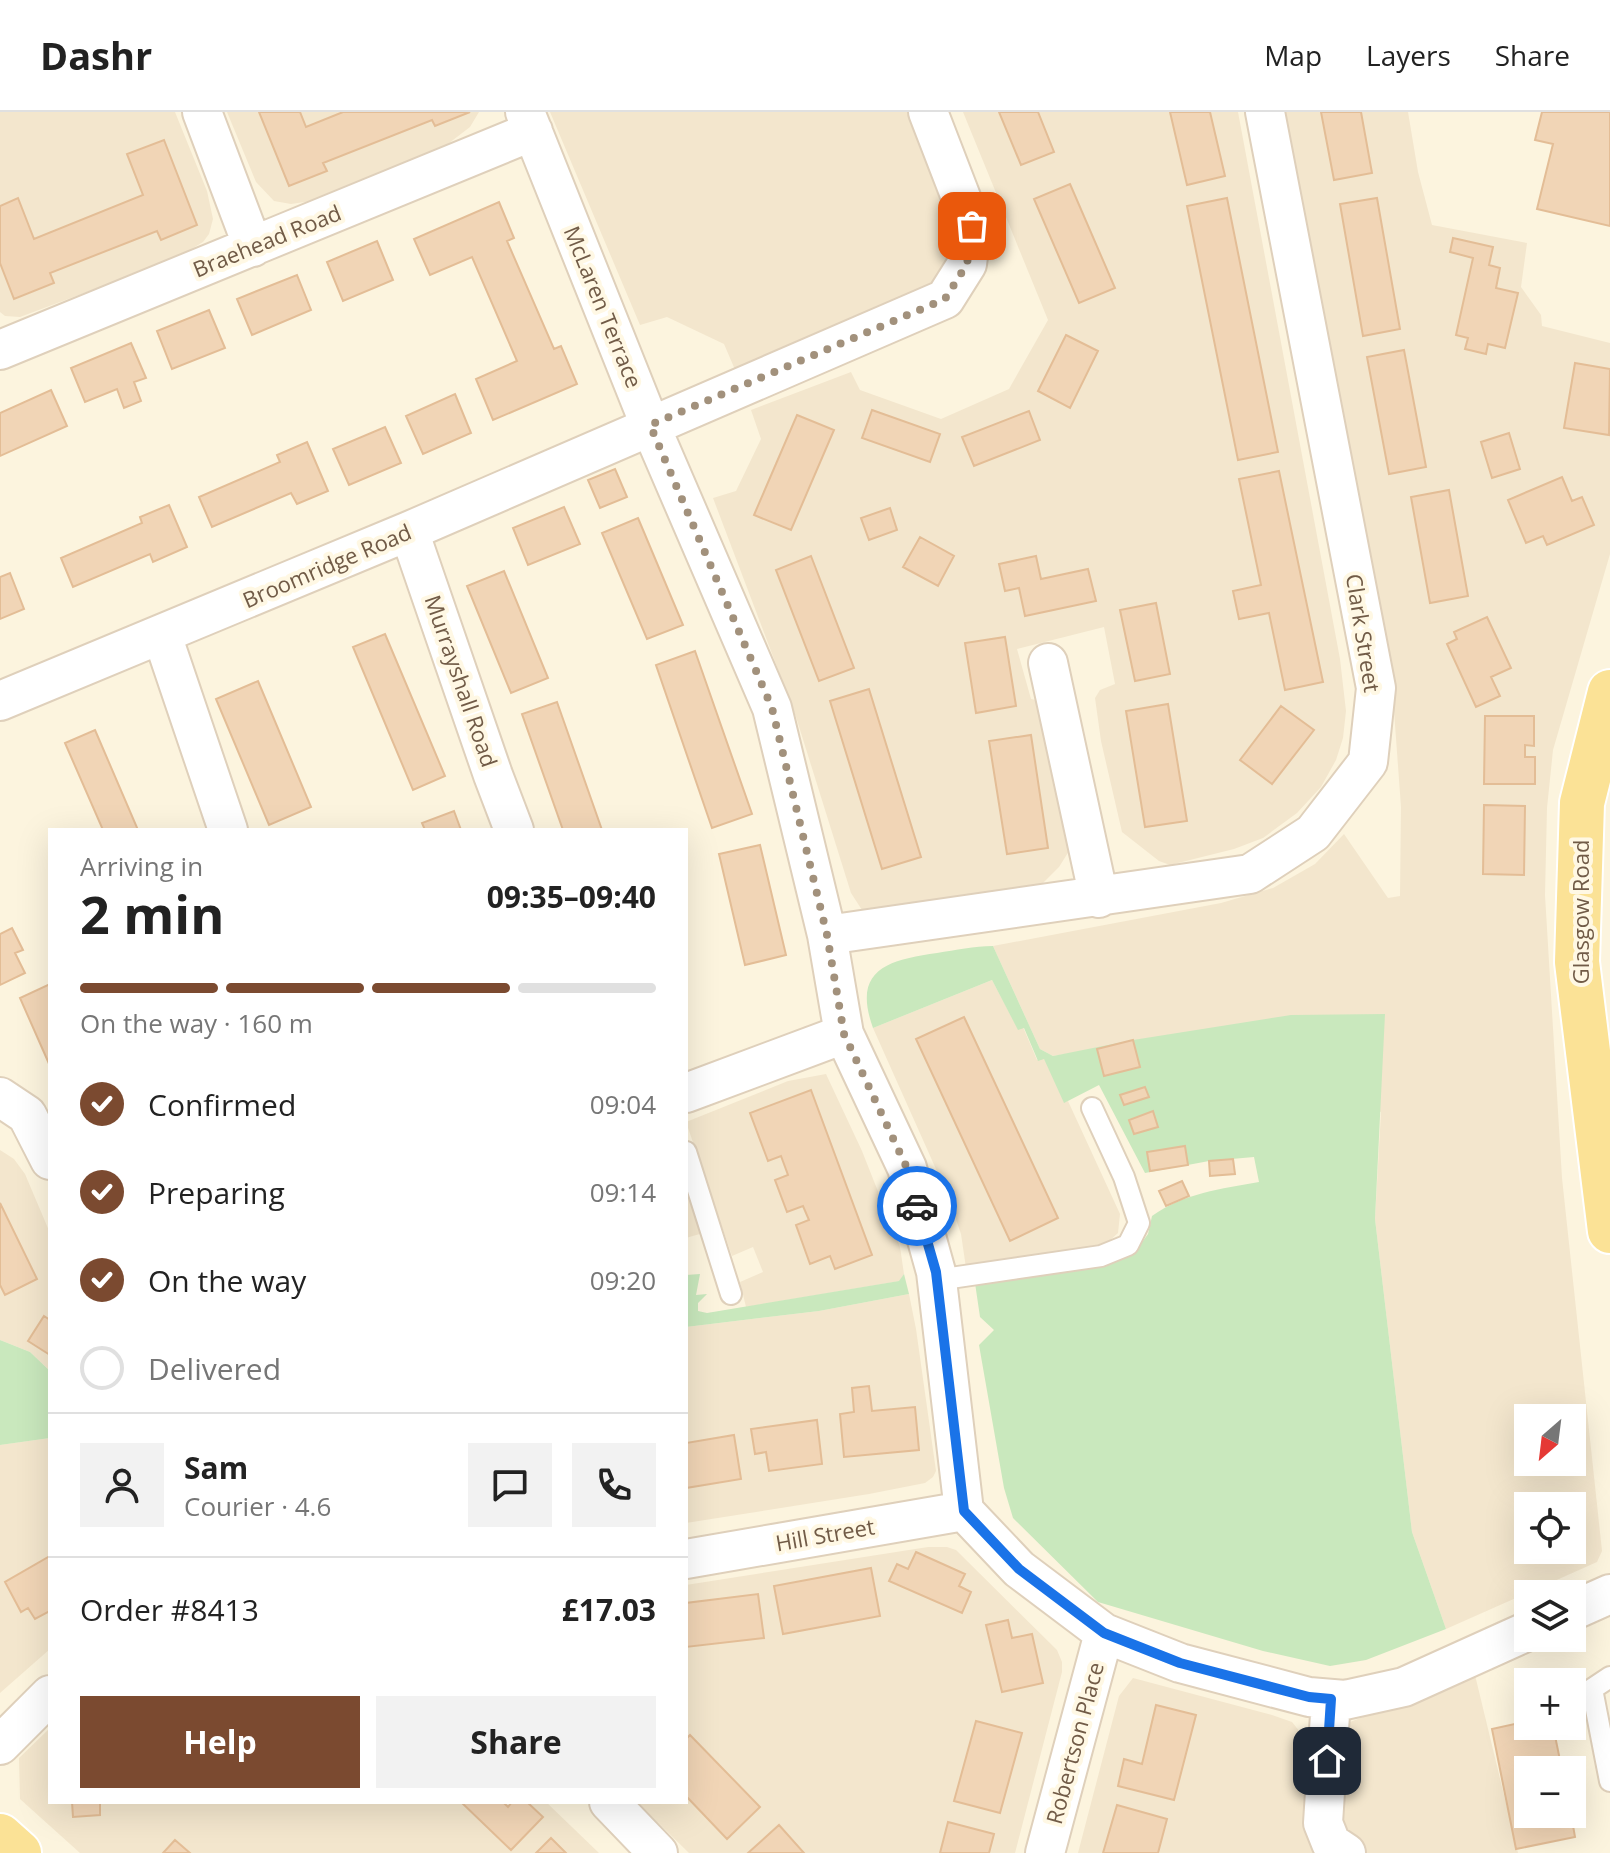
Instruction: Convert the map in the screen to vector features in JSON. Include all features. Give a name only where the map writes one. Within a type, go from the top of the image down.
[{"type":"main road","name":"Glasgow Road","points":[[1610,692],[1582,803],[1577,962],[1610,1231]]},
{"type":"main road","points":[[0,1836],[19,1853]]},
{"type":"street","points":[[202,112],[253,247]]},
{"type":"street","name":"Broomridge Road","points":[[0,701],[409,531],[945,299],[967,264],[972,226],[928,112]]},
{"type":"street","name":"Clark Street","points":[[827,935],[1250,874],[1313,833],[1368,762],[1376,688],[1265,112]]},
{"type":"street","name":"Braehead Road","points":[[0,350],[253,247],[529,122]]},
{"type":"street","name":"McLaren Terrace","points":[[529,122],[650,425],[772,708],[827,935],[844,1034],[907,1168],[937,1280],[964,1511]]},
{"type":"street","name":"Murrayshall Road","points":[[409,531],[513,828]]},
{"type":"street","points":[[162,635],[227,828]]},
{"type":"street","points":[[1048,663],[1099,898]]},
{"type":"street","points":[[688,1092],[844,1034]]},
{"type":"street","points":[[0,1097],[27,1115],[48,1156]]},
{"type":"street","points":[[964,1511],[1019,1569],[1104,1633],[1180,1663],[1309,1697],[1345,1700],[1404,1687],[1514,1637]]},
{"type":"street","name":"Hill Street","points":[[688,1559],[964,1511]]},
{"type":"street","points":[[1586,1605],[1610,1594]]},
{"type":"street","name":"Robertson Place","points":[[1045,1853],[1104,1633]]},
{"type":"street","points":[[0,1745],[48,1697]]},
{"type":"street","points":[[1331,1699],[1323,1823],[1327,1838],[1346,1853]]},
{"type":"street","points":[[611,1804],[658,1853]]},
{"type":"lane","points":[[937,1280],[1101,1256],[1128,1245],[1139,1223],[1124,1177],[1092,1108]]},
{"type":"lane","points":[[688,1158],[731,1294]]},
{"type":"lane","points":[[1610,1677],[1592,1689],[1610,1781]]},
{"type":"shaded area","points":[[0,112],[175,112],[207,191],[213,219],[209,234],[203,242],[175,259],[20,317],[5,316],[0,312]]},
{"type":"shaded area","points":[[227,112],[479,112],[470,127],[440,150],[318,200],[291,204],[274,201],[256,182]]},
{"type":"shaded area","points":[[550,112],[914,112],[953,213],[953,250],[941,273],[924,289],[736,372],[724,344],[667,317],[640,325]]},
{"type":"shaded area","points":[[963,112],[1238,112],[1340,659],[1346,711],[1343,738],[1336,760],[1321,787],[1297,813],[1263,838],[1234,849],[1170,865],[1159,861],[1122,832],[1101,741],[1095,698],[1100,690],[1115,684],[1104,627],[1017,649],[1031,699],[1046,702],[1076,840],[1059,867],[1039,887],[880,916],[862,910],[851,893],[796,717],[713,498],[736,491],[761,439],[751,410],[851,372],[860,390],[941,419],[1009,389],[1048,320]]},
{"type":"shaded area","points":[[1283,112],[1408,112],[1418,172],[1432,225],[1527,243],[1521,287],[1541,315],[1542,326],[1610,343],[1610,554],[1553,750],[1547,808],[1545,895],[1562,1178],[1602,1551],[1597,1562],[1556,1580],[1514,1580],[1514,1599],[1446,1629],[1412,1532],[1375,1219],[1381,1112],[1097,1049],[1053,1056],[1040,1049],[993,946],[1221,903],[1273,888],[1315,864],[1344,834],[1388,898],[1400,896],[1401,807],[1393,697]]},
{"type":"shaded area","points":[[992,980],[1018,1029],[1023,1027],[1037,1060],[1044,1058],[1064,1102],[1068,1101],[1120,1214],[1118,1233],[1107,1243],[1076,1254],[966,1268],[961,1234],[948,1196],[873,1028]]},
{"type":"shaded area","points":[[826,1074],[862,1151],[900,1247],[904,1274],[900,1281],[746,1307],[740,1282],[763,1272],[753,1247],[732,1256],[688,1121],[788,1081]]},
{"type":"shaded area","points":[[0,1150],[14,1159],[25,1174],[48,1228],[48,1369],[30,1352],[0,1340]]},
{"type":"shaded area","points":[[688,1185],[703,1233],[688,1237]]},
{"type":"shaded area","points":[[909,1294],[936,1471],[933,1477],[925,1483],[869,1494],[688,1523],[688,1327],[819,1311]]},
{"type":"shaded area","points":[[48,1438],[48,1651],[0,1693],[0,1445]]},
{"type":"shaded area","points":[[928,1547],[956,1550],[1057,1650],[1062,1662],[1015,1853],[689,1853],[639,1804],[688,1804],[688,1585]]},
{"type":"shaded area","points":[[1475,1675],[1518,1853],[1078,1853],[1119,1696],[1133,1678],[1292,1722],[1302,1740]]},
{"type":"shaded area","points":[[48,1730],[48,1804],[548,1804],[599,1853],[80,1853],[20,1799],[19,1758]]},
{"type":"green space","points":[[993,946],[1040,1049],[1053,1056],[1291,1015],[1385,1014],[1375,1219],[1412,1532],[1446,1629],[1366,1660],[1330,1666],[1263,1651],[1098,1602],[1013,1518],[1004,1488],[979,1345],[994,1330],[980,1317],[975,1283],[1119,1260],[1140,1245],[1148,1234],[1152,1216],[1164,1208],[1203,1193],[1259,1182],[1254,1157],[1209,1161],[1145,1173],[1099,1085],[1064,1103],[1044,1059],[1038,1061],[1024,1028],[1018,1030],[992,980],[873,1028],[867,993],[878,971],[919,956]]},
{"type":"green space","points":[[700,1274],[696,1295],[707,1294],[698,1303],[698,1311],[707,1313],[899,1281],[904,1274],[909,1294],[819,1311],[688,1327],[688,1275]]},
{"type":"green space","points":[[0,1340],[30,1352],[48,1369],[48,1438],[0,1445]]},
{"type":"building","points":[[259,112],[300,112],[306,127],[343,112],[470,112],[435,126],[432,120],[323,163],[327,171],[289,186]]},
{"type":"building","points":[[999,112],[1038,112],[1054,152],[1021,165]]},
{"type":"building","points":[[1170,112],[1210,112],[1225,176],[1187,185]]},
{"type":"building","points":[[1321,112],[1361,112],[1372,173],[1334,180]]},
{"type":"building","points":[[1542,112],[1610,112],[1610,226],[1537,209],[1553,144],[1535,140]]},
{"type":"building","points":[[164,140],[197,225],[161,240],[157,231],[50,273],[54,283],[14,299],[0,263],[0,206],[18,198],[34,239],[143,195],[127,154]]},
{"type":"building","points":[[1070,184],[1115,288],[1079,303],[1034,199]]},
{"type":"building","points":[[1227,198],[1278,452],[1238,460],[1187,206]]},
{"type":"building","points":[[1377,198],[1400,329],[1363,336],[1340,204]]},
{"type":"building","points":[[499,202],[514,238],[507,241],[554,349],[561,346],[577,384],[493,420],[476,379],[517,361],[472,257],[430,275],[414,239]]},
{"type":"building","points":[[1453,238],[1493,247],[1489,265],[1500,268],[1496,288],[1518,293],[1505,348],[1488,344],[1486,354],[1465,349],[1468,338],[1456,335],[1473,258],[1450,252]]},
{"type":"building","points":[[377,241],[393,280],[343,301],[327,262]]},
{"type":"building","points":[[297,275],[311,310],[252,335],[237,299]]},
{"type":"building","points":[[209,310],[225,348],[172,369],[157,331]]},
{"type":"building","points":[[1066,335],[1098,351],[1070,408],[1038,391]]},
{"type":"building","points":[[131,343],[146,378],[134,382],[141,401],[124,408],[117,389],[85,402],[71,368]]},
{"type":"building","points":[[1404,350],[1426,467],[1389,474],[1367,357]]},
{"type":"building","points":[[1575,363],[1610,369],[1609,435],[1564,428]]},
{"type":"building","points":[[51,390],[67,426],[0,456],[0,413]]},
{"type":"building","points":[[455,394],[471,433],[423,454],[406,416]]},
{"type":"building","points":[[872,410],[940,434],[930,462],[862,438]]},
{"type":"building","points":[[1029,411],[1040,440],[974,466],[962,437]]},
{"type":"building","points":[[797,415],[834,430],[791,530],[754,515]]},
{"type":"building","points":[[385,427],[401,463],[349,485],[333,449]]},
{"type":"building","points":[[1509,433],[1520,469],[1492,478],[1481,442]]},
{"type":"building","points":[[307,442],[328,491],[297,504],[291,493],[212,527],[199,497],[280,462],[277,455]]},
{"type":"building","points":[[615,469],[627,497],[600,508],[588,480]]},
{"type":"building","points":[[1279,471],[1323,682],[1285,690],[1269,613],[1239,619],[1233,591],[1261,585],[1239,479]]},
{"type":"building","points":[[1562,477],[1572,501],[1582,497],[1594,525],[1547,545],[1543,536],[1526,543],[1508,500]]},
{"type":"building","points":[[1449,490],[1468,596],[1430,603],[1411,497]]},
{"type":"building","points":[[169,505],[187,547],[153,562],[150,554],[73,587],[61,558],[142,523],[140,517]]},
{"type":"building","points":[[564,507],[580,544],[528,565],[513,528]]},
{"type":"building","points":[[890,508],[897,530],[869,540],[861,518]]},
{"type":"building","points":[[638,518],[683,625],[647,639],[602,533]]},
{"type":"building","points":[[920,537],[954,556],[938,586],[903,567]]},
{"type":"building","points":[[811,556],[854,668],[819,681],[776,570]]},
{"type":"building","points":[[1036,556],[1041,579],[1088,569],[1096,601],[1025,616],[1019,588],[1005,591],[999,564]]},
{"type":"building","points":[[504,571],[548,678],[511,693],[467,586]]},
{"type":"building","points":[[10,573],[24,609],[0,619],[0,577]]},
{"type":"building","points":[[1156,603],[1170,674],[1135,681],[1120,610]]},
{"type":"building","points":[[1487,617],[1511,668],[1491,677],[1500,696],[1476,707],[1447,644],[1457,639],[1454,632]]},
{"type":"building","points":[[385,634],[445,776],[413,790],[353,647]]},
{"type":"building","points":[[1005,637],[1016,706],[976,713],[965,643]]},
{"type":"building","points":[[695,651],[752,814],[712,828],[656,665]]},
{"type":"building","points":[[258,681],[311,807],[269,825],[216,699]]},
{"type":"building","points":[[869,689],[921,857],[882,869],[830,701]]},
{"type":"building","points":[[557,702],[601,828],[562,828],[522,714]]},
{"type":"building","points":[[1168,704],[1187,821],[1145,827],[1126,711]]},
{"type":"building","points":[[1281,706],[1314,730],[1272,784],[1240,760]]},
{"type":"building","points":[[1485,716],[1534,716],[1534,746],[1525,745],[1525,757],[1535,757],[1535,784],[1484,784]]},
{"type":"building","points":[[95,730],[137,828],[102,828],[65,743]]},
{"type":"building","points":[[1031,735],[1048,848],[1007,854],[989,741]]},
{"type":"building","points":[[1484,805],[1525,806],[1524,875],[1483,874]]},
{"type":"building","points":[[454,811],[460,828],[424,828],[422,823]]},
{"type":"building","points":[[760,845],[786,955],[745,965],[719,854]]},
{"type":"building","points":[[12,928],[23,950],[15,953],[25,973],[0,985],[0,934]]},
{"type":"building","points":[[48,985],[48,1061],[20,998]]},
{"type":"building","points":[[964,1017],[1058,1218],[1010,1241],[916,1039]]},
{"type":"building","points":[[1133,1040],[1140,1067],[1104,1076],[1097,1049]]},
{"type":"building","points":[[1145,1087],[1149,1097],[1124,1105],[1120,1095]]},
{"type":"building","points":[[811,1090],[872,1255],[835,1269],[830,1256],[810,1264],[796,1225],[809,1220],[803,1206],[787,1212],[775,1180],[788,1175],[781,1156],[768,1161],[750,1113]]},
{"type":"building","points":[[1153,1111],[1158,1127],[1134,1134],[1129,1120]]},
{"type":"building","points":[[1185,1146],[1188,1165],[1150,1171],[1147,1152]]},
{"type":"building","points":[[1233,1159],[1235,1174],[1210,1176],[1209,1161]]},
{"type":"building","points":[[1182,1181],[1189,1196],[1166,1206],[1159,1191]]},
{"type":"building","points":[[0,1203],[37,1279],[5,1295],[0,1285]]},
{"type":"building","points":[[44,1316],[48,1319],[48,1354],[28,1341]]},
{"type":"building","points":[[869,1386],[872,1411],[915,1407],[919,1450],[844,1457],[840,1414],[854,1412],[852,1388]]},
{"type":"building","points":[[817,1420],[822,1464],[769,1471],[766,1452],[755,1454],[751,1429]]},
{"type":"building","points":[[734,1435],[741,1479],[688,1488],[688,1443]]},
{"type":"building","points":[[916,1552],[965,1574],[959,1586],[971,1592],[962,1613],[889,1581],[897,1564],[908,1569]]},
{"type":"building","points":[[48,1557],[48,1612],[35,1619],[28,1608],[21,1612],[5,1582]]},
{"type":"building","points":[[871,1568],[880,1616],[783,1634],[774,1586]]},
{"type":"building","points":[[758,1594],[764,1638],[688,1647],[688,1603]]},
{"type":"building","points":[[1008,1620],[1012,1638],[1032,1634],[1043,1683],[1002,1692],[986,1625]]},
{"type":"building","points":[[1156,1705],[1196,1715],[1174,1800],[1118,1786],[1124,1759],[1142,1764]]},
{"type":"building","points":[[976,1721],[1022,1733],[1000,1813],[954,1801]]},
{"type":"building","points":[[1514,1724],[1514,1740],[1556,1740],[1559,1756],[1514,1756],[1514,1828],[1573,1828],[1575,1837],[1516,1849],[1492,1729]]},
{"type":"building","points":[[690,1735],[760,1807],[727,1839],[688,1798]]},
{"type":"building","points":[[72,1804],[100,1804],[100,1815],[73,1817]]},
{"type":"building","points":[[463,1804],[505,1804],[508,1807],[510,1804],[529,1804],[543,1817],[511,1850]]},
{"type":"building","points":[[1117,1805],[1167,1819],[1158,1853],[1103,1853]]},
{"type":"building","points":[[948,1822],[994,1834],[989,1853],[940,1853]]},
{"type":"building","points":[[779,1825],[804,1853],[748,1853]]},
{"type":"building","points":[[551,1838],[566,1853],[536,1853]]},
{"type":"building","points":[[175,1840],[190,1853],[163,1853]]},
{"type":"way so far","points":[[917,1206],[907,1168],[844,1034],[827,935],[772,708],[650,425],[945,299],[967,264],[972,226]]},
{"type":"route","points":[[917,1206],[936,1272],[964,1511],[1019,1569],[1104,1633],[1180,1663],[1309,1697],[1331,1699],[1327,1761]]}]
